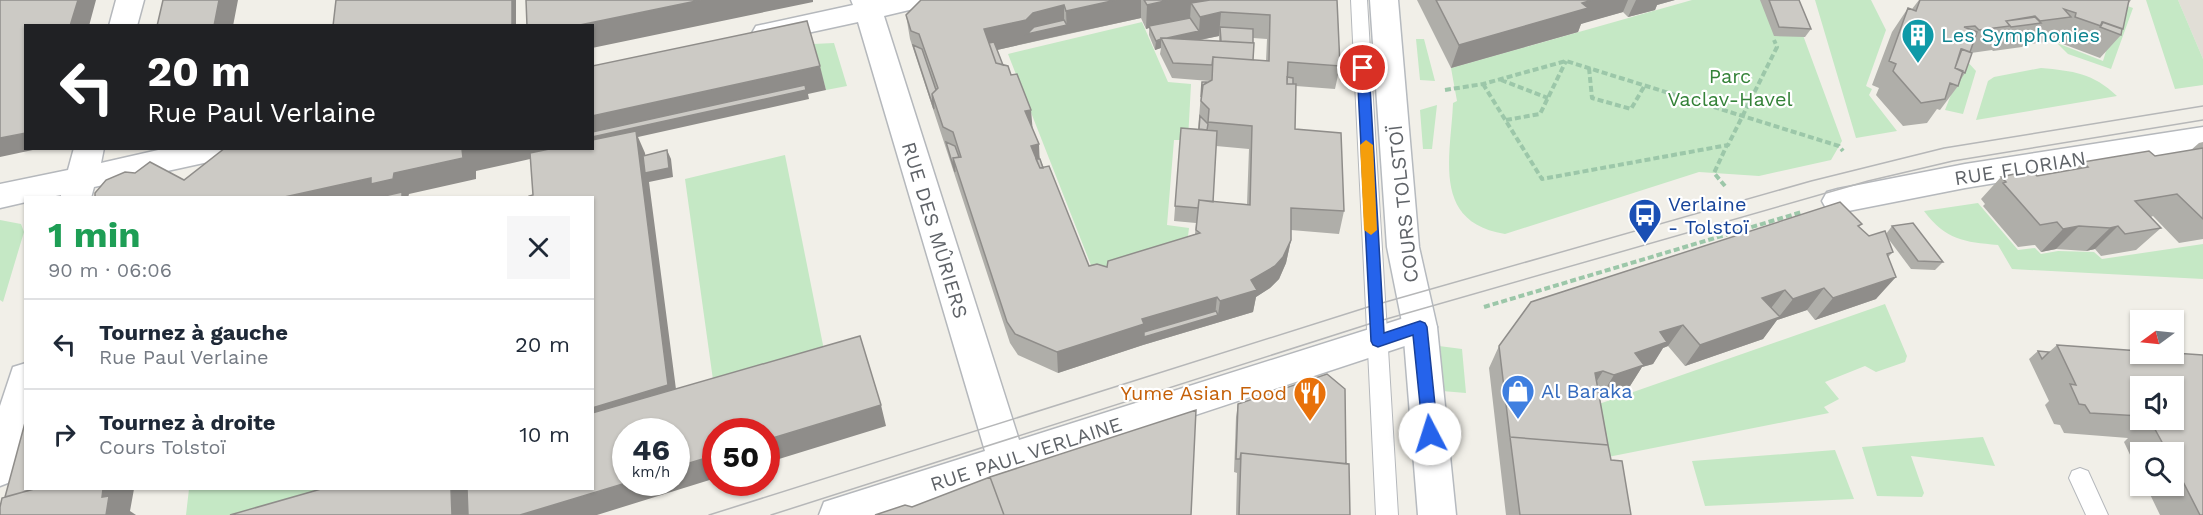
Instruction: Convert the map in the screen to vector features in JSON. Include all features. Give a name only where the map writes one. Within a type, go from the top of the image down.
[{"type":"street","points":[[124,24],[130,0]]},
{"type":"street","points":[[741,39],[866,5],[916,0]]},
{"type":"street","name":"COURS TOLSTOÏ","points":[[1384,0],[1403,247],[1420,327],[1437,515]]},
{"type":"street","name":"RUE DES MÛRIERS","points":[[866,5],[1006,459]]},
{"type":"street","name":"RUE FLORIAN","points":[[1838,201],[1965,176],[2203,138]]},
{"type":"street","points":[[79,188],[88,150]]},
{"type":"street","points":[[0,196],[79,188],[215,150]]},
{"type":"street","name":"RUE PAUL VERLAINE","points":[[838,515],[1420,327]]},
{"type":"street","points":[[0,469],[24,385]]},
{"type":"lane","name":"COURS TOLSTOÏ","points":[[1359,0],[1387,515]]},
{"type":"lane","points":[[2080,477],[2097,515]]},
{"type":"path","points":[[1725,186],[1714,173],[1777,47],[1774,40]]},
{"type":"path","points":[[1445,90],[1500,80],[1566,61],[1839,146],[1844,151]]},
{"type":"path","points":[[1506,120],[1540,114],[1566,61]]},
{"type":"path","points":[[1589,68],[1592,98],[1630,109],[1645,86]]},
{"type":"path","points":[[1500,80],[1548,98]]},
{"type":"path","points":[[1483,84],[1542,179],[1728,145]]},
{"type":"path","points":[[1484,307],[1838,201]]},
{"type":"shaded area","points":[[2178,0],[2203,0],[2203,59]]},
{"type":"green space","name":"Parc Vaclav-Havel","points":[[1692,0],[1790,0],[1842,141],[1831,160],[1759,176],[1699,172],[1505,234],[1481,227],[1465,216],[1456,201],[1449,165],[1453,103],[1457,101],[1451,68]]},
{"type":"green space","points":[[1815,0],[1871,0],[1886,30],[1866,86],[1872,89],[1869,95],[1897,131],[1856,138]]},
{"type":"green space","points":[[2146,0],[2178,0],[2203,59],[2203,85],[2175,89]]},
{"type":"green space","points":[[2116,2],[2133,8],[2111,69],[2068,54],[2057,43],[2103,61],[2117,15]]},
{"type":"green space","points":[[1142,22],[1168,82],[1191,84],[1188,140],[1174,140],[1167,225],[1189,228],[1186,252],[1096,278],[1008,54]]},
{"type":"green space","points":[[1416,39],[1424,39],[1435,81],[1420,80]]},
{"type":"green space","points":[[834,43],[847,86],[826,90],[813,44]]},
{"type":"green space","points":[[1965,59],[1976,71],[1963,114],[1945,110]]},
{"type":"green space","points":[[2041,68],[2082,74],[2100,82],[2117,96],[1976,120],[1988,81],[1994,77]]},
{"type":"green space","points":[[1437,105],[1432,149],[1423,149],[1420,110]]},
{"type":"green space","points":[[785,155],[825,355],[714,387],[685,179]]},
{"type":"green space","points":[[1978,203],[2018,250],[2035,248],[2041,254],[2058,251],[2094,252],[2102,259],[2203,244],[2203,279],[2012,269],[1998,245],[1956,238],[1940,228],[1924,211]]},
{"type":"green space","points":[[0,220],[21,224],[24,232],[3,302],[0,300]]},
{"type":"green space","points":[[1885,304],[1907,356],[1905,362],[1876,372],[1865,366],[1825,382],[1839,399],[1824,407],[1829,413],[1608,457],[1596,405]]},
{"type":"green space","points":[[1439,346],[1462,349],[1466,393],[1442,391]]},
{"type":"green space","points":[[1983,437],[1995,466],[1911,456],[1924,493],[1922,497],[1877,496],[1862,447]]},
{"type":"green space","points":[[1835,450],[1854,499],[1705,506],[1692,461]]},
{"type":"green space","points":[[189,490],[361,490],[275,515],[186,515]]},
{"type":"building","points":[[0,0],[78,0],[71,24],[24,24],[24,133],[0,138]]},
{"type":"building","points":[[163,0],[219,0],[214,24],[157,24]]},
{"type":"building","points":[[336,0],[512,0],[512,24],[333,24]]},
{"type":"building","points":[[526,0],[701,0],[585,24],[527,24]]},
{"type":"building","points":[[921,0],[1116,0],[1066,11],[1064,5],[1033,13],[1026,20],[984,29],[996,63],[1008,66],[1011,75],[1017,74],[1031,110],[1025,111],[1039,144],[1031,146],[1040,168],[1049,166],[1089,266],[1097,264],[1107,267],[1108,261],[1200,233],[1196,230],[1199,200],[1250,205],[1252,126],[1208,122],[1209,109],[1201,101],[1203,85],[1212,80],[1213,57],[1269,61],[1270,15],[1221,12],[1200,17],[1191,3],[1210,0],[1337,0],[1340,66],[1288,62],[1287,84],[1296,84],[1295,129],[1341,133],[1344,211],[1291,208],[1291,240],[1283,257],[1275,266],[1251,280],[1257,290],[1220,301],[1217,297],[1142,319],[1144,324],[1057,352],[1015,334],[1007,322],[953,158],[961,157],[953,132],[943,127],[932,94],[938,88],[919,34],[911,31],[906,15]]},
{"type":"building","points":[[1144,0],[1169,0],[1147,5]]},
{"type":"building","points":[[1436,0],[1592,0],[1582,3],[1588,8],[1459,45]]},
{"type":"building","points":[[1769,0],[1799,0],[1811,29],[1779,27]]},
{"type":"building","points":[[1920,0],[2129,0],[2123,29],[2103,22],[2101,26],[2075,17],[2076,13],[2064,9],[2071,17],[2040,21],[2035,16],[2006,21],[2010,26],[1979,30],[1975,26],[1964,27],[1977,32],[1970,52],[1962,49],[1955,68],[1963,71],[1958,86],[1950,83],[1945,99],[1921,103],[1893,71],[1896,64],[1889,61],[1908,8],[1916,11]]},
{"type":"building","points":[[2035,17],[2041,23],[2011,27],[2006,21]]},
{"type":"building","points":[[1190,18],[1199,31],[1156,41],[1149,26]]},
{"type":"building","points":[[1064,20],[1067,25],[1027,34],[1034,27]]},
{"type":"building","points":[[807,21],[820,66],[594,116],[594,66]]},
{"type":"building","points":[[2102,22],[2122,29],[2121,35],[2100,27]]},
{"type":"building","points":[[1220,27],[1253,29],[1253,43],[1221,41]]},
{"type":"building","points":[[1161,38],[1254,43],[1253,60],[1213,57],[1212,65],[1173,63]]},
{"type":"building","points":[[994,42],[1003,65],[996,63],[989,43]]},
{"type":"building","points":[[913,45],[922,49],[936,90],[932,94],[934,109]]},
{"type":"building","points":[[1961,49],[1972,53],[1965,73],[1955,68]]},
{"type":"building","points":[[1287,77],[1293,78],[1293,84],[1287,84]]},
{"type":"building","points":[[805,85],[806,90],[594,137],[594,132]]},
{"type":"building","points":[[1200,116],[1208,124],[1207,130],[1199,129]]},
{"type":"building","points":[[1181,128],[1217,131],[1213,202],[1199,200],[1198,208],[1175,206]]},
{"type":"building","points":[[636,131],[668,385],[594,407],[594,196],[529,196],[533,195],[530,153],[544,150],[594,150],[594,140]]},
{"type":"building","points":[[946,142],[955,146],[959,157],[953,158],[955,172]]},
{"type":"building","points":[[2203,148],[2203,219],[2177,194],[2135,201],[2161,228],[2125,234],[2118,226],[2110,228],[2079,226],[2063,229],[2057,222],[2040,225],[2003,183],[2006,182],[2001,177],[2032,170],[2037,176],[2088,167],[2083,162],[2149,151],[2155,156]]},
{"type":"building","points":[[222,150],[462,150],[463,158],[394,173],[393,179],[371,184],[371,178],[289,196],[95,196],[106,180],[125,172],[135,173],[150,162],[184,180]]},
{"type":"building","points":[[667,150],[669,168],[645,173],[643,156]]},
{"type":"building","points":[[1036,159],[1040,159],[1043,168],[1040,168]]},
{"type":"building","points":[[402,192],[402,196],[384,196]]},
{"type":"building","points":[[1840,202],[1862,224],[1858,226],[1869,236],[1885,231],[1893,252],[1887,254],[1896,277],[1833,298],[1824,288],[1793,299],[1785,290],[1762,298],[1780,317],[1700,345],[1683,325],[1660,332],[1667,342],[1635,353],[1644,365],[1614,375],[1603,371],[1595,373],[1608,445],[1510,437],[1499,346],[1531,302]]},
{"type":"building","points":[[1913,223],[1943,262],[1918,261],[1892,226]]},
{"type":"building","points":[[1216,311],[1218,315],[1144,337],[1144,332]]},
{"type":"building","points":[[860,336],[881,405],[780,436],[780,418],[702,418],[702,459],[690,463],[690,418],[612,418],[612,487],[520,515],[468,515],[467,490],[594,490],[594,412]]},
{"type":"building","points":[[2057,345],[2130,350],[2130,364],[2184,364],[2184,354],[2203,355],[2203,515],[2200,515],[2184,484],[2184,442],[2162,442],[2155,430],[2184,430],[2184,376],[2130,376],[2130,415],[2090,413],[2085,405],[2079,404],[2070,384],[2076,385]]},
{"type":"building","points":[[2038,351],[2049,352],[2042,359]]},
{"type":"building","points":[[1327,374],[1345,389],[1346,464],[1241,453],[1240,459],[1236,459],[1238,404]]},
{"type":"building","points":[[1196,410],[1191,515],[1004,515],[990,477]]},
{"type":"building","points":[[24,426],[24,490],[30,490],[5,497]]},
{"type":"building","points":[[1510,437],[1608,445],[1611,460],[1622,461],[1631,515],[1520,515]]},
{"type":"building","points":[[1241,453],[1349,464],[1350,515],[1239,515]]},
{"type":"building","points":[[990,477],[1004,515],[875,515],[905,505],[912,507]]},
{"type":"building","points":[[30,490],[103,490],[102,497],[109,496],[106,515],[0,515],[2,498]]},
{"type":"building","points":[[318,490],[451,490],[452,515],[230,515]]},
{"type":"tram line","points":[[709,515],[1368,307],[1811,181],[1944,148],[2203,106]]},
{"type":"tram line","points":[[771,515],[1369,324],[1868,181],[1953,161],[2203,120]]},
{"type":"slow traffic","points":[[1366,145],[1371,230]]},
{"type":"place","name":"Les Symphonies","points":[[1918,64]]},
{"type":"place","name":"Verlaine - Tolstoï","points":[[1645,244]]},
{"type":"place","name":"Al Baraka","points":[[1518,420]]},
{"type":"place","name":"Yume Asian Food","points":[[1310,422]]},
{"type":"route","points":[[1363,68],[1378,341],[1420,327],[1430,434]]}]
